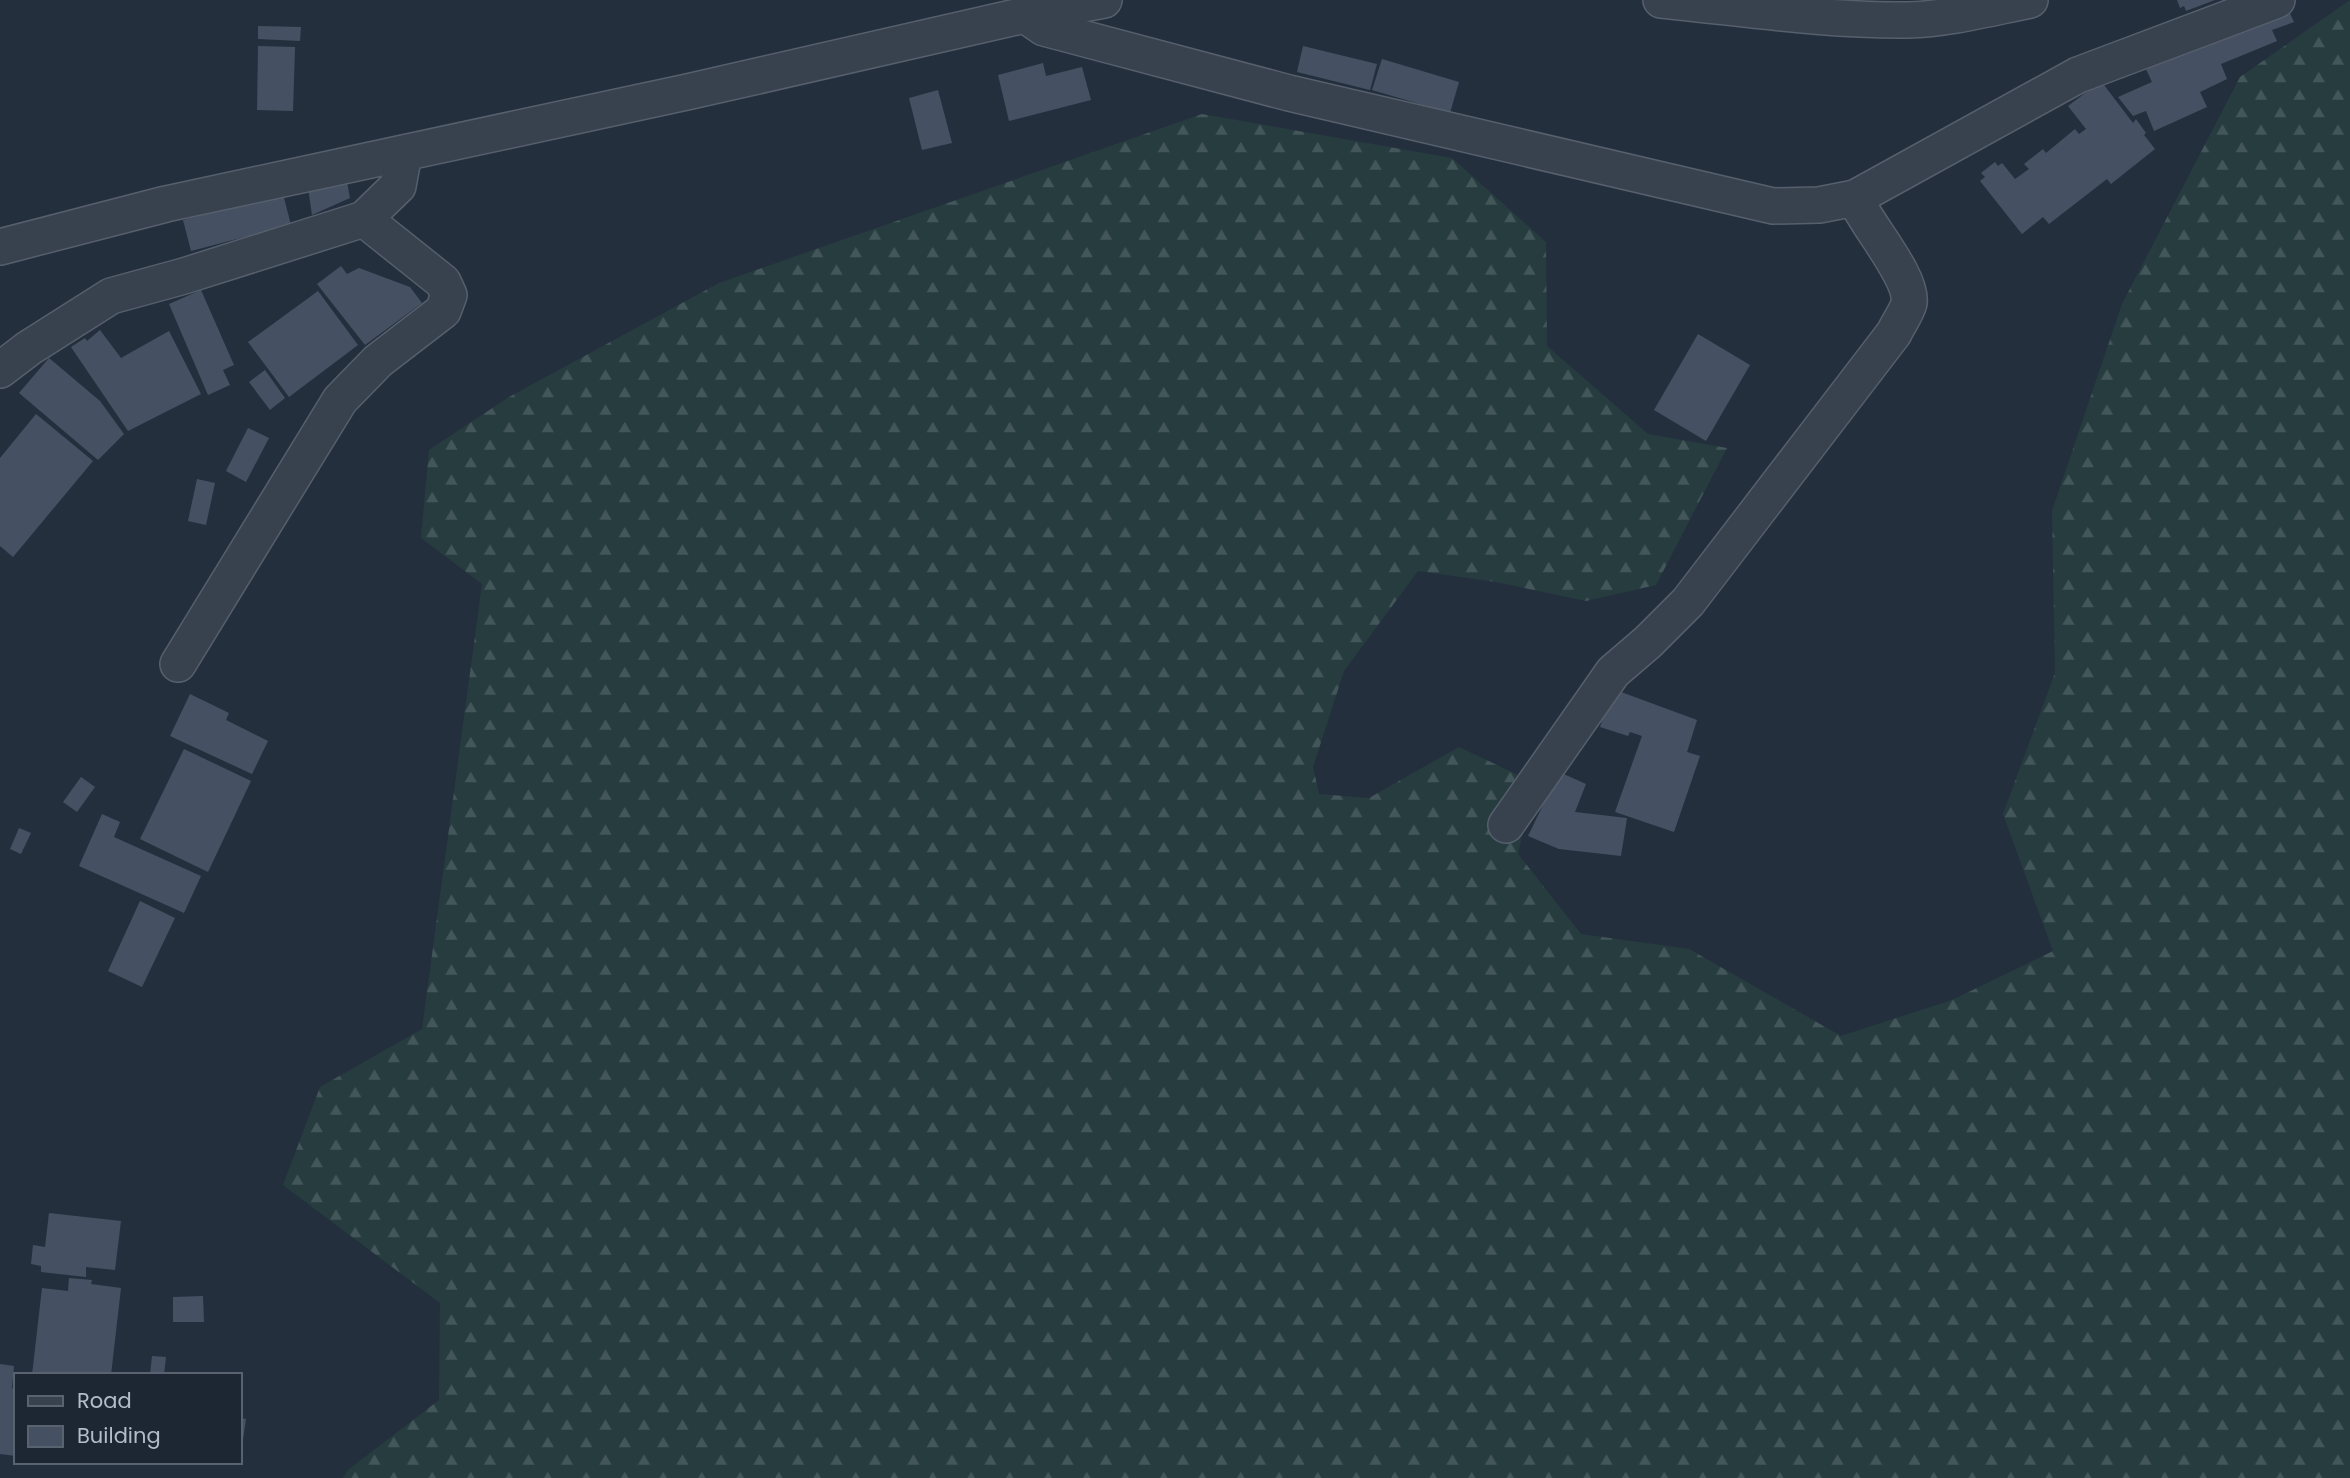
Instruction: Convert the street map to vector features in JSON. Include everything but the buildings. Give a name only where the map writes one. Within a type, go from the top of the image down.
[{"type":"street","points":[[0,247],[166,204],[687,92],[1025,15],[1104,0]]},
{"type":"street","points":[[1661,0],[1851,19],[1911,20],[2030,0]]},
{"type":"street","points":[[1025,15],[1044,28],[1289,93],[1773,206],[1819,205],[1855,198],[2078,75],[2277,0]]},
{"type":"street","points":[[0,370],[29,348],[111,296],[184,276],[364,219],[398,186],[404,153]]},
{"type":"street","points":[[1506,825],[1614,672],[1688,602],[1894,332],[1909,303],[1905,279],[1861,213],[1855,198]]},
{"type":"street","points":[[178,664],[340,400],[378,361],[443,311],[449,295],[443,282],[364,219]]},
{"type":"green space","points":[[2350,0],[2350,1478],[343,1478],[348,1470],[439,1400],[440,1303],[283,1185],[320,1087],[422,1029],[482,584],[421,538],[429,450],[509,397],[719,283],[1202,114],[1452,158],[1546,242],[1547,346],[1648,434],[1727,448],[1656,585],[1586,601],[1496,582],[1418,571],[1344,671],[1313,767],[1319,794],[1369,798],[1459,747],[1533,782],[1518,854],[1581,934],[1689,949],[1841,1036],[1952,1000],[2053,951],[2003,814],[2055,673],[2052,511],[2122,304],[2240,77]]}]
